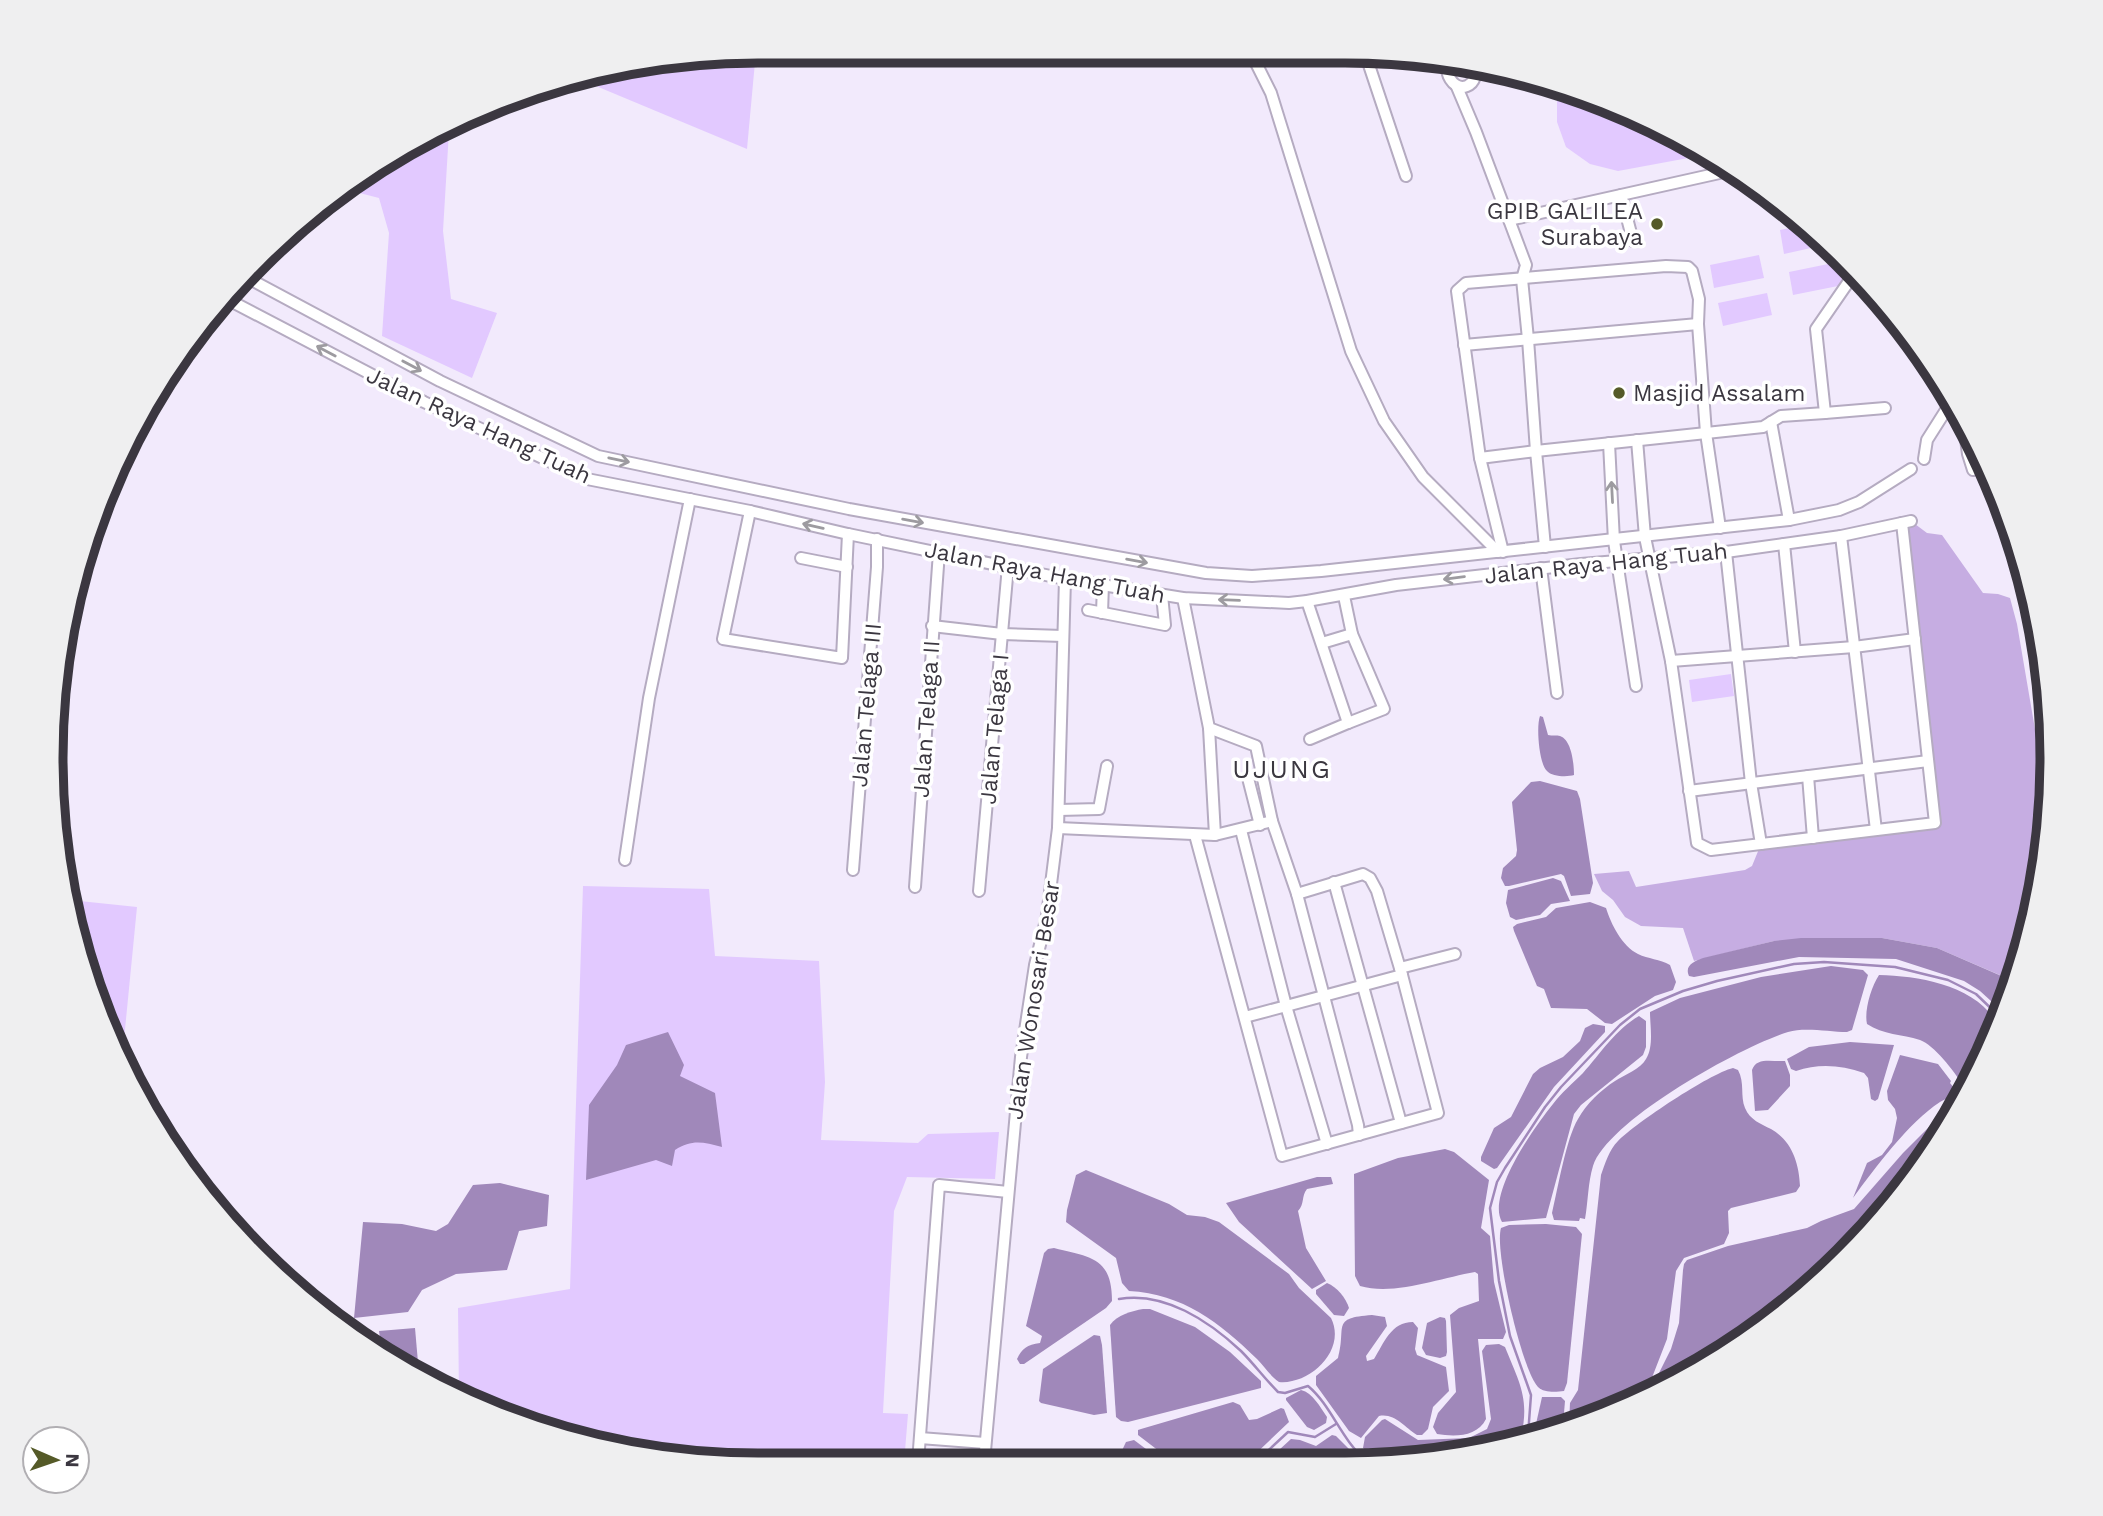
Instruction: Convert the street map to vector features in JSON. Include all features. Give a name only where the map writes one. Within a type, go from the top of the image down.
[{"type":"street","points":[[1256,63],[1271,93],[1351,351],[1384,421],[1423,477],[1501,552]]},
{"type":"street","points":[[1369,64],[1406,176]]},
{"type":"street","points":[[1447,71],[1449,81],[1457,87],[1476,132],[1526,265],[1522,279],[1545,547]]},
{"type":"street","points":[[1457,87],[1467,87],[1476,75]]},
{"type":"street","points":[[1509,220],[1720,173]]},
{"type":"street","points":[[1621,195],[1633,242]]},
{"type":"street","points":[[1501,552],[1480,458],[1464,345],[1457,291],[1466,283],[1666,266],[1688,267],[1692,271],[1699,299],[1706,433],[1720,528]]},
{"type":"street","name":"Jalan Raya Hang Tuah","points":[[253,281],[440,380],[598,456],[849,509],[1222,575],[1252,576],[1321,571],[1789,520],[1839,510],[1859,502],[1911,469]]},
{"type":"street","points":[[1825,413],[1815,329],[1849,281]]},
{"type":"street","name":"Jalan Raya Hang Tuah","points":[[233,302],[424,402],[587,479],[1065,579],[1183,598],[1289,603],[1345,596],[1396,585],[1541,568],[1726,552],[1841,536],[1906,522],[1915,639]]},
{"type":"street","points":[[1464,345],[1699,324]]},
{"type":"street","points":[[1480,458],[1763,427],[1781,416],[1885,408]]},
{"type":"street","points":[[1924,459],[1927,440],[1946,410]]},
{"type":"street","points":[[1772,422],[1789,520]]},
{"type":"street","points":[[1637,440],[1648,558],[1671,661],[1697,843],[1711,850],[1935,823],[1915,639],[1854,647],[1671,661]]},
{"type":"street","points":[[1609,443],[1614,541],[1636,686]]},
{"type":"street","points":[[1967,450],[1973,470]]},
{"type":"street","points":[[625,860],[649,698],[690,499]]},
{"type":"street","points":[[750,511],[723,639],[842,658],[848,534]]},
{"type":"street","points":[[1841,536],[1875,830]]},
{"type":"street","name":"Jalan Telaga III","points":[[853,870],[877,539]]},
{"type":"street","points":[[1784,544],[1796,652]]},
{"type":"street","name":"Jalan Telaga II","points":[[915,887],[939,552]]},
{"type":"street","points":[[1726,552],[1751,783],[1761,844]]},
{"type":"street","points":[[801,558],[848,567]]},
{"type":"street","name":"Jalan Telaga I","points":[[979,891],[1008,566]]},
{"type":"street","points":[[1541,568],[1557,693]]},
{"type":"street","name":"Jalan Wonosari Besar","points":[[984,1453],[1021,1057],[1035,965],[1047,916],[1058,828],[1065,579]]},
{"type":"street","points":[[1102,613],[1103,584]]},
{"type":"street","points":[[1088,610],[1165,625],[1161,595]]},
{"type":"street","points":[[1310,739],[1384,709],[1352,634],[1345,596]]},
{"type":"street","points":[[1183,598],[1209,728],[1215,835]]},
{"type":"street","points":[[1307,601],[1348,723]]},
{"type":"street","points":[[932,626],[1002,634],[1063,636]]},
{"type":"street","points":[[1322,643],[1352,634]]},
{"type":"street","points":[[1209,728],[1256,746],[1272,821],[1297,894],[1359,1135]]},
{"type":"street","points":[[1689,791],[1928,761]]},
{"type":"street","points":[[1059,810],[1099,809],[1107,766]]},
{"type":"street","points":[[1808,776],[1813,838]]},
{"type":"street","points":[[1248,778],[1260,825]]},
{"type":"street","points":[[1058,828],[1215,835],[1272,821]]},
{"type":"street","points":[[1241,830],[1286,1006],[1327,1144]]},
{"type":"street","points":[[1195,835],[1282,1156],[1438,1113],[1401,972],[1377,891],[1370,878],[1363,874],[1297,894]]},
{"type":"street","points":[[1334,882],[1401,1123]]},
{"type":"street","points":[[1245,1017],[1363,986],[1455,954]]},
{"type":"street","points":[[919,1453],[939,1185],[1008,1192]]},
{"type":"street","points":[[920,1438],[985,1443]]},
{"type":"shaded area","points":[[755,63],[747,149],[591,84],[667,69]]},
{"type":"shaded area","points":[[1557,97],[1611,116],[1694,157],[1618,171],[1590,164],[1566,147],[1557,122]]},
{"type":"shaded area","points":[[449,136],[443,231],[451,299],[497,313],[472,378],[382,336],[389,233],[379,198],[356,192],[410,156]]},
{"type":"shaded area","points":[[1793,227],[1815,247],[1784,254],[1780,230]]},
{"type":"shaded area","points":[[1759,255],[1764,278],[1714,288],[1710,265]]},
{"type":"shaded area","points":[[1832,263],[1840,271],[1843,285],[1793,295],[1789,272]]},
{"type":"shaded area","points":[[1767,293],[1772,315],[1723,326],[1718,303]]},
{"type":"shaded area","points":[[1911,521],[1927,533],[1942,535],[1983,593],[2010,598],[2017,624],[2040,749],[2039,803],[2027,894],[2005,975],[2002,976],[1937,948],[1882,938],[1774,941],[1694,961],[1683,928],[1641,926],[1625,917],[1613,900],[1602,891],[1594,874],[1629,871],[1636,887],[1745,870],[1752,866],[1761,844],[1935,823],[1902,523]]},
{"type":"shaded area","points":[[1731,674],[1734,696],[1692,702],[1689,680]]},
{"type":"shaded area","points":[[1540,716],[1543,717],[1548,735],[1560,736],[1567,742],[1572,753],[1574,775],[1556,775],[1549,773],[1544,767],[1539,745]]},
{"type":"shaded area","points":[[1540,781],[1577,791],[1593,883],[1590,894],[1571,896],[1561,874],[1509,886],[1505,886],[1501,878],[1503,868],[1516,856],[1517,850],[1512,802],[1531,782]]},
{"type":"shaded area","points":[[1553,878],[1561,881],[1570,901],[1551,904],[1540,915],[1516,920],[1510,917],[1506,903],[1508,890]]},
{"type":"shaded area","points":[[583,886],[709,889],[715,956],[819,961],[825,1082],[821,1140],[918,1143],[928,1134],[999,1132],[995,1179],[907,1177],[894,1211],[883,1413],[908,1414],[905,1453],[713,1452],[667,1447],[578,1429],[492,1400],[459,1385],[458,1308],[570,1289]]},
{"type":"shaded area","points":[[78,901],[137,907],[124,1041],[100,981]]},
{"type":"shaded area","points":[[1590,902],[1606,908],[1618,934],[1632,950],[1670,965],[1676,982],[1673,990],[1655,996],[1612,1024],[1605,1023],[1587,1009],[1551,1008],[1544,989],[1537,986],[1513,927],[1546,917],[1556,908]]},
{"type":"shaded area","points":[[1801,938],[1882,938],[1937,948],[2004,977],[1994,1004],[1964,981],[1896,959],[1799,957],[1689,976],[1689,966],[1703,958],[1774,941]]},
{"type":"shaded area","points":[[1831,966],[1863,970],[1868,975],[1852,1030],[1788,1032],[1740,1052],[1679,1087],[1623,1128],[1604,1148],[1591,1172],[1585,1219],[1554,1220],[1552,1213],[1574,1128],[1581,1113],[1594,1098],[1644,1063],[1651,1042],[1650,1012],[1680,998],[1761,977]]},
{"type":"shaded area","points":[[1879,975],[1928,981],[1961,991],[1987,1010],[1991,1015],[1987,1024],[1960,1081],[1943,1059],[1925,1043],[1867,1024],[1866,1013],[1873,986]]},
{"type":"shaded area","points":[[1639,1016],[1646,1021],[1646,1047],[1643,1055],[1581,1105],[1574,1114],[1546,1218],[1502,1222],[1499,1210],[1506,1179],[1535,1128],[1556,1100],[1616,1035]]},
{"type":"shaded area","points":[[1593,1024],[1605,1026],[1605,1032],[1554,1087],[1497,1168],[1494,1169],[1481,1161],[1494,1128],[1511,1117],[1533,1074],[1563,1057],[1580,1041],[1585,1028]]},
{"type":"shaded area","points":[[668,1032],[684,1065],[680,1076],[715,1093],[722,1147],[703,1143],[687,1144],[675,1150],[672,1166],[656,1160],[586,1180],[589,1105],[617,1065],[626,1045]]},
{"type":"shaded area","points":[[1850,1042],[1894,1045],[1878,1099],[1875,1101],[1871,1099],[1868,1078],[1864,1073],[1830,1066],[1796,1071],[1791,1069],[1787,1059],[1809,1047]]},
{"type":"shaded area","points":[[1900,1055],[1938,1064],[1950,1083],[1956,1088],[1952,1097],[1940,1102],[1916,1121],[1853,1198],[1867,1163],[1882,1155],[1892,1142],[1897,1118],[1895,1109],[1888,1100],[1887,1091]]},
{"type":"shaded area","points":[[1763,1061],[1785,1061],[1790,1075],[1790,1086],[1768,1110],[1755,1111],[1754,1066]]},
{"type":"shaded area","points":[[1733,1068],[1738,1070],[1747,1112],[1756,1121],[1778,1134],[1789,1146],[1796,1161],[1800,1186],[1796,1192],[1731,1208],[1728,1211],[1729,1233],[1724,1244],[1684,1258],[1676,1271],[1667,1339],[1650,1382],[1569,1415],[1570,1403],[1578,1390],[1601,1175],[1608,1157],[1627,1133],[1691,1089]]},
{"type":"shaded area","points":[[1942,1114],[1923,1144],[1868,1216],[1803,1281],[1731,1336],[1656,1379],[1671,1349],[1679,1323],[1683,1270],[1687,1260],[1728,1246],[1807,1228],[1854,1209],[1903,1153]]},
{"type":"shaded area","points":[[1445,1149],[1454,1152],[1489,1180],[1481,1228],[1490,1236],[1494,1282],[1506,1332],[1503,1339],[1478,1339],[1486,1419],[1477,1429],[1458,1435],[1437,1434],[1433,1427],[1438,1413],[1456,1392],[1450,1315],[1459,1308],[1479,1301],[1478,1274],[1475,1272],[1387,1289],[1360,1286],[1355,1276],[1354,1174],[1398,1158]]},
{"type":"shaded area","points":[[1086,1170],[1169,1204],[1187,1215],[1219,1222],[1289,1274],[1299,1288],[1331,1318],[1335,1330],[1334,1342],[1323,1363],[1302,1378],[1279,1382],[1229,1333],[1199,1312],[1166,1298],[1129,1291],[1122,1283],[1116,1258],[1066,1222],[1076,1175]]},
{"type":"shaded area","points":[[1317,1177],[1331,1177],[1333,1184],[1307,1189],[1298,1211],[1306,1248],[1326,1281],[1312,1289],[1239,1222],[1226,1203]]},
{"type":"shaded area","points":[[500,1183],[549,1195],[547,1226],[519,1231],[507,1270],[456,1274],[422,1290],[408,1312],[354,1318],[363,1222],[402,1224],[436,1231],[448,1224],[473,1185]]},
{"type":"shaded area","points":[[1546,1224],[1576,1227],[1582,1234],[1567,1383],[1564,1391],[1557,1392],[1538,1387],[1524,1358],[1505,1284],[1500,1240],[1501,1228],[1509,1225]]},
{"type":"shaded area","points":[[1054,1248],[1088,1257],[1103,1267],[1111,1286],[1112,1301],[1106,1308],[1024,1364],[1020,1364],[1017,1359],[1023,1350],[1040,1343],[1042,1336],[1026,1326],[1044,1253]]},
{"type":"shaded area","points":[[1327,1283],[1338,1290],[1346,1300],[1349,1308],[1344,1316],[1334,1315],[1316,1294],[1316,1290]]},
{"type":"shaded area","points":[[1150,1309],[1195,1327],[1230,1352],[1261,1381],[1261,1388],[1128,1422],[1121,1421],[1116,1417],[1110,1325],[1121,1316]]},
{"type":"shaded area","points":[[1372,1315],[1385,1317],[1387,1326],[1366,1356],[1367,1361],[1374,1359],[1394,1329],[1413,1322],[1418,1328],[1415,1349],[1417,1355],[1446,1367],[1449,1391],[1433,1407],[1428,1429],[1422,1435],[1417,1435],[1395,1419],[1379,1416],[1361,1438],[1349,1431],[1316,1385],[1316,1376],[1338,1358],[1345,1321]]},
{"type":"shaded area","points":[[1440,1317],[1446,1321],[1447,1352],[1446,1356],[1440,1358],[1426,1355],[1422,1348],[1427,1323]]},
{"type":"shaded area","points":[[415,1328],[418,1364],[380,1341],[379,1331]]},
{"type":"shaded area","points":[[1094,1335],[1100,1336],[1102,1345],[1107,1413],[1094,1415],[1041,1403],[1039,1401],[1043,1369]]},
{"type":"shaded area","points":[[1499,1344],[1505,1347],[1522,1390],[1522,1430],[1436,1447],[1368,1452],[1363,1448],[1365,1437],[1385,1419],[1418,1440],[1469,1438],[1487,1429],[1491,1419],[1482,1351],[1486,1345]]},
{"type":"shaded area","points":[[1301,1390],[1313,1397],[1327,1417],[1326,1423],[1314,1430],[1307,1427],[1286,1400]]},
{"type":"shaded area","points":[[1542,1397],[1561,1397],[1565,1401],[1564,1417],[1536,1426]]},
{"type":"shaded area","points":[[1233,1402],[1240,1405],[1249,1420],[1281,1408],[1284,1409],[1289,1422],[1256,1453],[1162,1453],[1138,1435],[1138,1430]]},
{"type":"shaded area","points":[[1332,1435],[1353,1453],[1276,1453],[1291,1439],[1316,1446]]},
{"type":"shaded area","points":[[1134,1440],[1151,1453],[1121,1453],[1126,1442]]},
{"type":"waterway","points":[[1529,1428],[1531,1395],[1510,1336],[1499,1281],[1490,1208],[1497,1182],[1545,1107],[1620,1025],[1640,1009],[1683,991],[1794,964],[1824,962],[1895,967],[1948,980],[1976,994],[1992,1010]]},
{"type":"waterway","points":[[1119,1299],[1153,1300],[1169,1304],[1200,1319],[1241,1351],[1278,1392],[1285,1393],[1308,1386],[1324,1403],[1358,1453]]},
{"type":"waterway","points":[[1266,1453],[1288,1432],[1315,1437],[1336,1424]]},
{"type":"place","name":"GPIB GALILEA Surabaya","points":[[1657,224]]},
{"type":"place","name":"Masjid Assalam","points":[[1619,393]]},
{"type":"district","name":"UJUNG","points":[[1282,769]]}]
